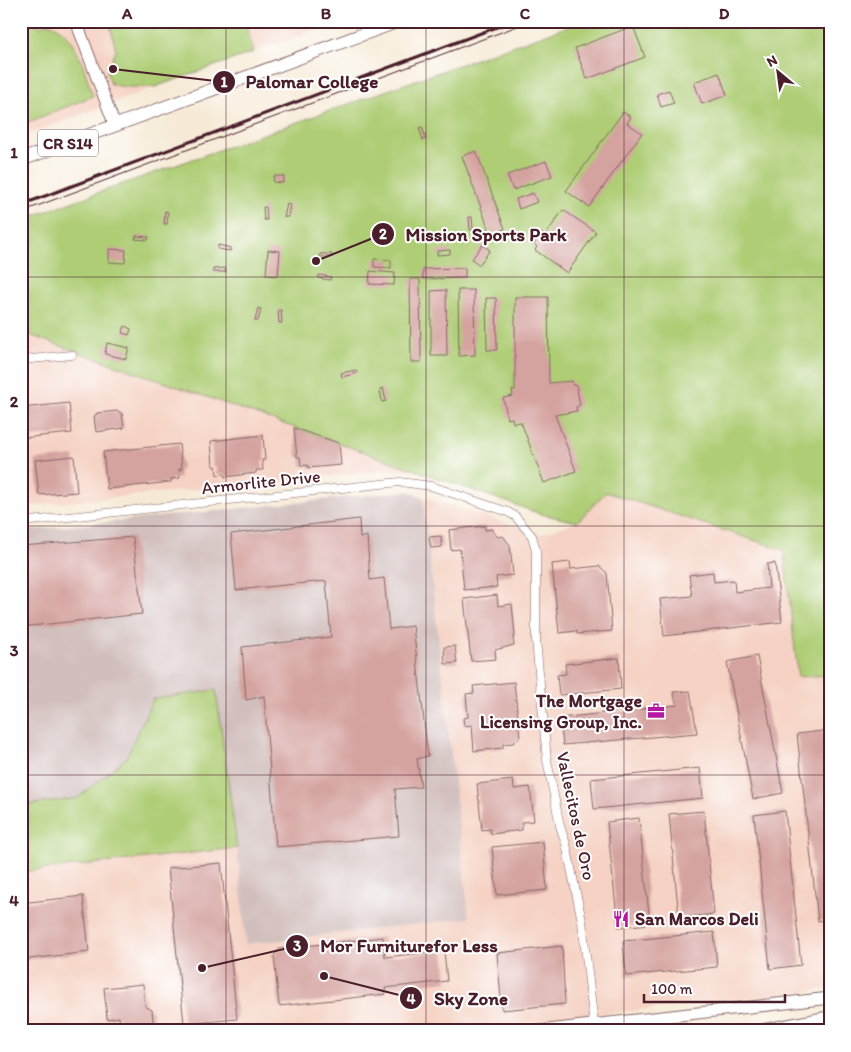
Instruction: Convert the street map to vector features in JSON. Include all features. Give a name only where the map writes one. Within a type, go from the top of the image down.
[{"type":"highway","points":[[764,1031],[830,1018]]},
{"type":"highway","points":[[824,1031],[830,1030]]},
{"type":"main road","name":"CR S14","points":[[21,160],[399,21]]},
{"type":"street","points":[[76,21],[115,126]]},
{"type":"street","points":[[21,360],[72,354]]},
{"type":"street","name":"Armorlite Drive","points":[[21,522],[400,482],[431,486],[501,510]]},
{"type":"street","name":"Vallecitos de Oro","points":[[501,510],[515,516],[532,536],[536,550],[536,640],[547,760],[582,921],[594,1025]]},
{"type":"street","points":[[539,1031],[830,998]]},
{"type":"shaded area","points":[[21,21],[342,21],[21,137]]},
{"type":"shaded area","points":[[21,332],[419,471],[394,469],[21,507]]},
{"type":"shaded area","points":[[408,491],[423,497],[469,918],[246,944],[237,848],[216,690],[153,699],[126,758],[78,798],[21,806],[21,531]]},
{"type":"shaded area","points":[[606,492],[784,550],[798,677],[830,675],[830,989],[449,1031],[21,1031],[21,872],[237,848],[246,944],[469,918],[423,497],[541,534],[577,522]]},
{"type":"green space","points":[[21,21],[35,21],[39,27],[48,23],[57,27],[65,34],[78,53],[93,96],[21,125]]},
{"type":"green space","points":[[109,21],[245,21],[254,52],[155,87],[124,87],[111,84],[107,72],[116,50]]},
{"type":"green space","points":[[583,21],[830,21],[830,675],[798,677],[784,550],[606,492],[577,522],[541,514],[21,332],[21,220]]},
{"type":"green space","points":[[216,690],[237,848],[21,872],[21,806],[78,798],[126,758],[153,699]]},
{"type":"building","points":[[633,26],[645,57],[587,79],[575,48]]},
{"type":"building","points":[[719,73],[727,95],[702,104],[694,82]]},
{"type":"building","points":[[669,90],[674,103],[661,107],[657,94]]},
{"type":"building","points":[[623,112],[631,117],[627,123],[642,133],[589,207],[566,191]]},
{"type":"building","points":[[422,127],[426,139],[423,140],[419,128]]},
{"type":"building","points":[[476,151],[505,229],[491,235],[462,156]]},
{"type":"building","points":[[546,161],[552,176],[513,190],[507,175]]},
{"type":"building","points":[[274,176],[284,176],[283,183],[273,182]]},
{"type":"building","points":[[533,193],[537,202],[519,209],[516,199]]},
{"type":"building","points":[[287,204],[290,205],[288,217],[284,217]]},
{"type":"building","points":[[263,207],[266,207],[267,220],[264,220]]},
{"type":"building","points":[[563,210],[596,232],[567,273],[535,250],[537,247],[534,244],[541,233],[545,236]]},
{"type":"building","points":[[165,211],[168,212],[167,224],[164,224]]},
{"type":"building","points":[[469,217],[472,217],[473,230],[470,230]]},
{"type":"building","points":[[136,236],[149,237],[148,240],[135,239]]},
{"type":"building","points":[[218,245],[231,248],[230,251],[218,249]]},
{"type":"building","points":[[482,245],[490,250],[479,265],[472,259]]},
{"type":"building","points":[[109,249],[126,250],[125,263],[109,262]]},
{"type":"building","points":[[268,250],[280,251],[278,276],[266,275]]},
{"type":"building","points":[[450,250],[450,254],[437,255],[437,251]]},
{"type":"building","points":[[320,254],[332,254],[332,257],[320,257]]},
{"type":"building","points":[[374,259],[391,260],[391,268],[374,267]]},
{"type":"building","points":[[225,268],[226,272],[213,272],[213,269]]},
{"type":"building","points":[[465,268],[465,278],[423,279],[423,269]]},
{"type":"building","points":[[370,271],[395,273],[394,285],[369,284]]},
{"type":"building","points":[[319,275],[331,277],[330,280],[318,278]]},
{"type":"building","points":[[410,279],[420,279],[421,362],[411,362]]},
{"type":"building","points":[[446,290],[447,356],[431,356],[431,291]]},
{"type":"building","points":[[458,290],[474,290],[475,355],[459,356]]},
{"type":"building","points":[[515,297],[548,297],[549,383],[572,381],[573,385],[576,385],[580,405],[576,407],[577,411],[555,415],[576,471],[544,483],[521,422],[513,423],[512,418],[508,419],[503,398],[513,396],[512,390],[515,390]]},
{"type":"building","points":[[486,298],[496,298],[497,350],[487,350]]},
{"type":"building","points":[[258,308],[261,309],[258,321],[255,321]]},
{"type":"building","points":[[278,310],[281,310],[282,323],[279,323]]},
{"type":"building","points":[[125,326],[131,329],[129,335],[122,333]]},
{"type":"building","points":[[107,343],[129,348],[126,359],[105,354]]},
{"type":"building","points":[[356,370],[357,373],[342,377],[341,373]]},
{"type":"building","points":[[383,388],[386,401],[382,402],[380,389]]},
{"type":"building","points":[[69,403],[72,433],[21,438],[21,408]]},
{"type":"building","points":[[118,411],[122,414],[124,428],[96,432],[94,417],[97,413]]},
{"type":"building","points":[[294,428],[339,443],[341,465],[308,468],[308,465],[301,466],[300,457],[297,457]]},
{"type":"building","points":[[263,435],[265,460],[262,460],[263,470],[256,470],[256,473],[225,477],[224,474],[217,475],[216,466],[213,466],[211,441]]},
{"type":"building","points":[[179,444],[182,469],[179,469],[180,478],[171,479],[171,482],[107,489],[103,452]]},
{"type":"building","points":[[21,455],[27,494],[21,494]]},
{"type":"building","points":[[74,456],[77,492],[39,495],[35,460]]},
{"type":"building","points":[[359,519],[360,538],[367,536],[370,580],[384,578],[389,629],[413,626],[428,756],[417,759],[421,787],[395,789],[399,836],[276,847],[264,696],[246,700],[242,647],[331,637],[326,581],[236,590],[231,534]]},
{"type":"building","points":[[485,526],[485,530],[493,529],[493,532],[498,537],[503,536],[510,545],[513,575],[496,577],[497,587],[464,590],[460,549],[451,550],[449,530]]},
{"type":"building","points":[[441,536],[442,547],[431,548],[429,537]]},
{"type":"building","points":[[133,537],[142,614],[21,627],[21,546]]},
{"type":"building","points":[[570,562],[571,569],[599,566],[607,573],[612,631],[577,634],[577,631],[559,633],[552,564]]},
{"type":"building","points":[[775,563],[782,622],[664,636],[660,599],[692,596],[689,575],[713,572],[714,582],[734,580],[735,592],[769,588],[767,564]]},
{"type":"building","points":[[497,595],[498,606],[512,604],[514,645],[495,650],[496,659],[471,661],[464,599]]},
{"type":"building","points":[[455,646],[457,663],[445,664],[444,647]]},
{"type":"building","points":[[757,656],[783,793],[753,799],[727,662]]},
{"type":"building","points":[[619,658],[621,689],[559,695],[557,675],[566,674],[565,664]]},
{"type":"building","points":[[514,682],[520,737],[513,743],[503,744],[503,748],[474,751],[472,725],[464,726],[463,718],[468,717],[466,694],[474,693],[473,686]]},
{"type":"building","name":"The Mortgage Licensing Group, Inc.","points":[[690,691],[697,733],[563,745],[560,718],[677,705],[673,692]]},
{"type":"building","points":[[830,730],[830,919],[818,921],[797,734]]},
{"type":"building","points":[[700,768],[703,798],[594,809],[591,779]]},
{"type":"building","points":[[513,780],[514,789],[530,787],[534,821],[522,822],[522,830],[491,834],[490,829],[482,830],[477,784]]},
{"type":"building","points":[[704,811],[714,914],[679,918],[669,814]]},
{"type":"building","points":[[785,811],[801,965],[770,969],[754,815]]},
{"type":"building","points":[[639,818],[650,924],[618,927],[607,822]]},
{"type":"building","points":[[543,842],[547,890],[497,895],[492,847]]},
{"type":"building","points":[[221,863],[237,1019],[184,1024],[168,868]]},
{"type":"building","points":[[83,896],[89,952],[21,960],[21,903]]},
{"type":"building","points":[[714,932],[717,967],[626,976],[623,941]]},
{"type":"building","points":[[383,937],[385,957],[444,951],[447,981],[385,988],[386,994],[279,1006],[274,956],[279,949]]},
{"type":"building","points":[[562,946],[565,1004],[502,1010],[497,953]]},
{"type":"building","points":[[143,984],[145,1006],[152,1010],[154,1031],[121,1031],[119,1017],[107,1019],[104,988]]},
{"type":"tram line","points":[[21,212],[531,21]]},
{"type":"railway","points":[[21,205],[513,21]]},
{"type":"place","name":"Palomar College","points":[[113,69]]},
{"type":"place","name":"Mission Sports Park","points":[[316,261]]},
{"type":"place","name":"The Mortgage Licensing Group, Inc.","points":[[656,711]]},
{"type":"place","name":"San Marcos Deli","points":[[621,919]]},
{"type":"place","name":"Mor Furniturefor Less","points":[[202,968]]},
{"type":"place","name":"Sky Zone","points":[[324,976]]}]
